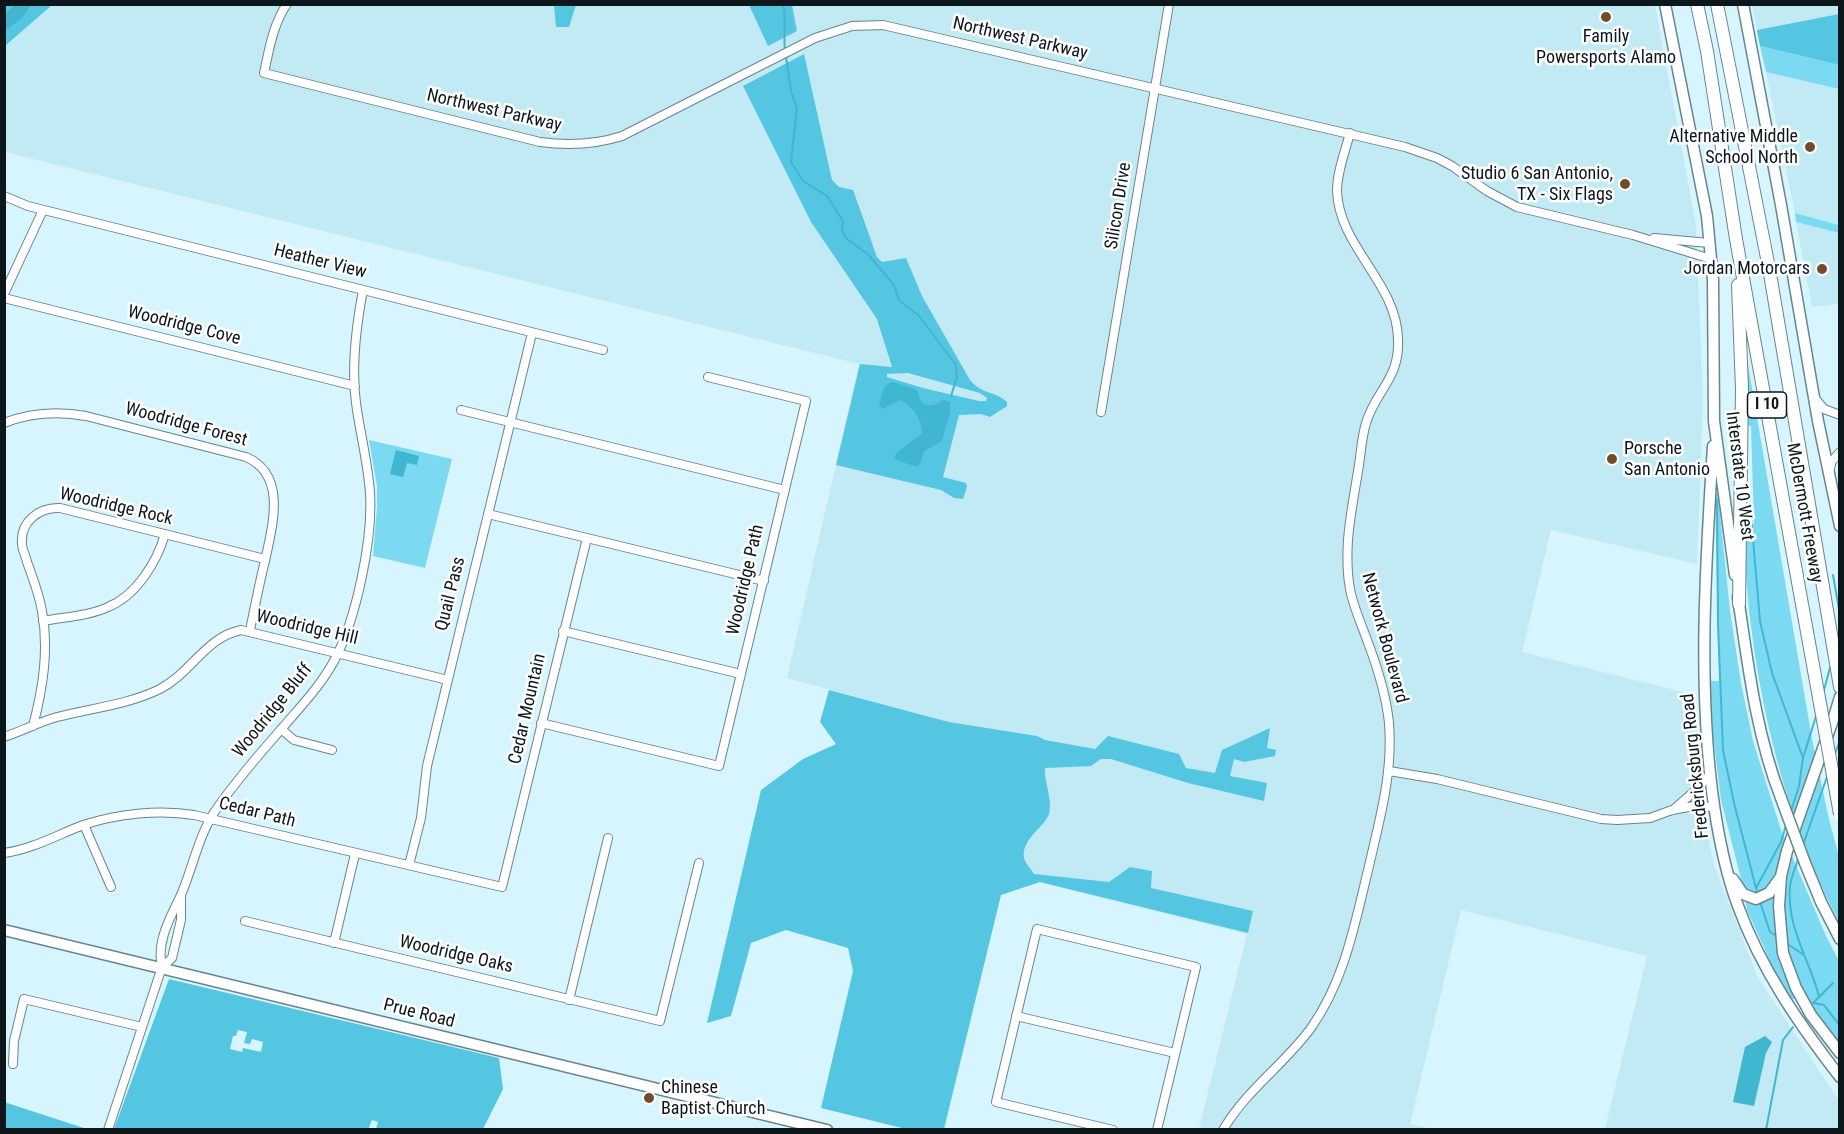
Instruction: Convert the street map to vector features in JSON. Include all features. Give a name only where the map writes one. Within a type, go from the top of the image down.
[{"type":"highway","name":"McDermott Freeway","points":[[1697,4],[1707,51],[1736,239],[1839,814]]},
{"type":"highway","name":"McDermott Freeway","points":[[1717,4],[1769,268],[1839,687]]},
{"type":"highway","points":[[1736,239],[1742,389],[1739,604]]},
{"type":"main road","name":"Interstate 10 West","points":[[1665,4],[1707,216],[1713,280],[1714,421],[1756,717],[1772,777],[1821,902],[1839,939]]},
{"type":"main road","points":[[1743,4],[1839,526]]},
{"type":"main road","name":"Fredericksburg Road","points":[[1714,421],[1704,673],[1704,712],[1714,807],[1726,869],[1742,916],[1784,1000],[1839,1077]]},
{"type":"main road","points":[[1839,697],[1787,851],[1781,876],[1779,906],[1783,953],[1796,988],[1811,1015],[1839,1053]]},
{"type":"main road","points":[[1726,869],[1743,894],[1756,899],[1769,893],[1781,876]]},
{"type":"main road","name":"Prue Road","points":[[4,930],[827,1130]]},
{"type":"street","name":"Northwest Parkway","points":[[287,4],[280,15],[264,73],[540,142],[582,145],[622,136],[799,46],[844,28],[883,25],[1405,147],[1437,158],[1487,191],[1517,207],[1633,235],[1711,259]]},
{"type":"street","name":"Silicon Drive","points":[[1101,412],[1168,4]]},
{"type":"street","name":"Network Boulevard","points":[[1223,1130],[1255,1087],[1290,1053],[1311,1028],[1337,981],[1351,942],[1386,794],[1389,771],[1389,722],[1384,694],[1374,656],[1352,598],[1348,563],[1350,522],[1365,427],[1370,412],[1393,373],[1398,354],[1398,336],[1395,317],[1388,299],[1340,211],[1338,180],[1350,133]]},
{"type":"street","name":"Heather View","points":[[4,196],[43,210],[603,351]]},
{"type":"street","points":[[4,296],[43,210]]},
{"type":"street","name":"Northwest Parkway","points":[[1633,235],[1709,243]]},
{"type":"street","name":"Woodridge Bluff","points":[[162,968],[159,955],[169,918],[182,893],[198,844],[210,819],[228,793],[324,677],[338,652],[353,610],[365,561],[371,515],[369,483],[355,386],[357,328],[363,290]]},
{"type":"street","name":"Woodridge Cove","points":[[4,296],[355,386]]},
{"type":"street","name":"Quail Pass","points":[[409,865],[421,818],[427,766],[532,333]]},
{"type":"street","name":"Woodridge Path","points":[[541,723],[719,766],[806,401],[708,377]]},
{"type":"street","points":[[1814,397],[1824,409],[1839,415]]},
{"type":"street","points":[[461,410],[785,490]]},
{"type":"street","name":"Woodridge Forest","points":[[4,423],[33,414],[66,413],[86,416],[253,460],[261,465],[272,488],[273,526],[250,630]]},
{"type":"street","points":[[1829,473],[1839,452]]},
{"type":"street","name":"Woodridge Rock","points":[[33,726],[43,681],[45,657],[43,621],[22,544],[28,523],[36,512],[49,507],[60,508],[265,560]]},
{"type":"street","points":[[488,514],[764,581]]},
{"type":"street","points":[[43,621],[101,609],[120,601],[152,565],[165,534]]},
{"type":"street","name":"Cedar Mountain","points":[[502,887],[587,538]]},
{"type":"street","name":"Woodridge Hill","points":[[4,737],[53,718],[116,705],[144,696],[178,677],[218,639],[229,632],[250,630],[448,680]]},
{"type":"street","points":[[563,631],[741,674]]},
{"type":"street","points":[[281,729],[294,740],[332,750]]},
{"type":"street","points":[[1389,771],[1437,779],[1601,819],[1650,818],[1672,810],[1694,806],[1714,807]]},
{"type":"street","points":[[1672,810],[1697,789],[1710,774]]},
{"type":"street","name":"Cedar Path","points":[[4,853],[27,848],[84,825],[153,812],[180,812],[502,887]]},
{"type":"street","points":[[84,825],[111,887]]},
{"type":"street","points":[[569,1000],[608,838]]},
{"type":"street","points":[[334,943],[355,854]]},
{"type":"street","name":"Woodridge Oaks","points":[[245,921],[660,1021],[699,863]]},
{"type":"street","name":"Woodridge Bluff","points":[[162,968],[172,958],[181,920],[182,893]]},
{"type":"street","points":[[1113,1130],[1090,1127],[996,1102],[1037,929],[1196,967],[1157,1130]]},
{"type":"street","points":[[108,1130],[162,968]]},
{"type":"street","points":[[13,1064],[14,1041],[24,999],[142,1027]]},
{"type":"street","points":[[1016,1016],[1175,1053]]},
{"type":"shaded area","points":[[5,4],[52,4],[52,5],[5,46]]},
{"type":"shaded area","points":[[52,5],[1655,5],[1696,225],[1703,397],[1697,564],[1551,530],[1522,652],[1695,695],[1695,775],[1714,865],[1757,976],[1839,1101],[1839,1129],[1605,1129],[1647,956],[1461,910],[1410,1124],[1433,1129],[1199,1129],[1247,934],[1006,874],[1037,736],[949,722],[787,678],[859,364],[5,152],[5,46]]},
{"type":"shaded area","points":[[554,5],[576,5],[569,27],[556,27]]},
{"type":"shaded area","points":[[749,5],[792,5],[797,31],[768,46]]},
{"type":"shaded area","points":[[1752,5],[1839,5],[1839,14],[1757,30]]},
{"type":"shaded area","points":[[1839,14],[1839,65],[1760,46],[1757,30]]},
{"type":"shaded area","points":[[1760,46],[1839,65],[1839,89],[1766,72]]},
{"type":"shaded area","points":[[804,54],[832,180],[839,187],[853,190],[877,257],[882,262],[906,258],[922,296],[970,380],[979,388],[1007,402],[1007,406],[990,417],[981,414],[959,415],[943,477],[966,483],[963,499],[954,498],[941,490],[836,465],[860,364],[892,367],[877,319],[811,222],[743,86]],"holes":[[[908,373],[980,393],[987,398],[986,401],[923,388],[887,377],[887,374]]]},
{"type":"shaded area","name":"Alternative Middle School North","points":[[1766,72],[1839,89],[1839,225],[1795,213]]},
{"type":"shaded area","points":[[1795,213],[1839,225],[1839,233],[1796,222]]},
{"type":"shaded area","name":"Jordan Motorcars","points":[[1796,222],[1839,233],[1839,304],[1812,307]]},
{"type":"shaded area","points":[[1748,365],[1812,739],[1839,857],[1839,922],[1798,828],[1782,779],[1759,679],[1751,628],[1743,525],[1754,524],[1751,426],[1745,425],[1745,366]]},
{"type":"shaded area","points":[[893,382],[915,389],[921,402],[927,405],[944,400],[950,402],[950,413],[942,441],[924,451],[917,467],[894,458],[896,453],[922,434],[921,424],[916,414],[908,405],[899,400],[883,409],[879,406],[884,388]]},
{"type":"shaded area","points":[[369,440],[452,459],[425,568],[373,556],[377,486]]},
{"type":"shaded area","points":[[396,450],[419,456],[417,465],[407,463],[403,477],[390,474]]},
{"type":"shaded area","points":[[1715,493],[1718,494],[1730,611],[1741,683],[1753,741],[1781,830],[1839,961],[1839,1047],[1802,994],[1791,1000],[1774,970],[1747,910],[1721,800],[1710,710],[1710,681],[1719,681]]},
{"type":"shaded area","points":[[829,690],[949,722],[1037,736],[1045,740],[1095,749],[1108,736],[1179,754],[1186,768],[1215,773],[1222,750],[1270,728],[1267,748],[1276,750],[1275,756],[1244,762],[1234,759],[1230,776],[1267,783],[1264,801],[1188,783],[1111,759],[1101,759],[1091,766],[1045,768],[1050,803],[1049,814],[1029,840],[1024,851],[1024,858],[1034,874],[1109,882],[1130,867],[1152,871],[1151,888],[1253,911],[1248,933],[1040,882],[1001,895],[944,1129],[906,1129],[821,1108],[853,971],[848,948],[786,930],[751,943],[731,1016],[707,1023],[761,790],[803,759],[836,744],[820,722]]},
{"type":"shaded area","points":[[169,979],[499,1058],[503,1089],[483,1129],[376,1129],[378,1122],[372,1120],[368,1130],[114,1129]],"holes":[[[238,1030],[247,1032],[244,1043],[250,1044],[252,1039],[263,1042],[261,1052],[243,1048],[242,1052],[230,1049],[233,1036],[236,1036]]]},
{"type":"shaded area","points":[[1765,1036],[1772,1042],[1766,1053],[1754,1106],[1733,1102],[1745,1047]]},
{"type":"shaded area","points":[[4,1102],[87,1129],[5,1129]]},
{"type":"waterway","points":[[4,23],[17,13],[23,4]]},
{"type":"waterway","points":[[783,4],[785,51]]},
{"type":"waterway","points":[[786,57],[791,91],[797,108],[791,162],[803,181],[827,196],[843,221],[842,231],[847,239],[868,254],[894,285],[899,300],[919,316],[956,365],[957,377],[951,396]]},
{"type":"waterway","points":[[1717,500],[1718,624],[1723,750],[1756,888]]},
{"type":"waterway","points":[[1751,516],[1760,621],[1772,673],[1803,758]]},
{"type":"waterway","points":[[1833,575],[1840,615]]},
{"type":"waterway","points":[[1837,641],[1840,632]]},
{"type":"waterway","points":[[1824,690],[1831,664]]},
{"type":"waterway","points":[[1791,811],[1799,786],[1803,758],[1817,713]]},
{"type":"waterway","points":[[1835,754],[1840,740]]},
{"type":"waterway","points":[[1803,845],[1828,774]]},
{"type":"waterway","points":[[1757,892],[1756,888],[1781,842],[1786,825]]},
{"type":"waterway","points":[[1798,859],[1790,886],[1791,915],[1819,996]]},
{"type":"waterway","points":[[1761,905],[1770,932],[1775,935]]},
{"type":"waterway","points":[[1789,945],[1804,955]]},
{"type":"waterway","points":[[1814,1002],[1833,983]]},
{"type":"waterway","points":[[1813,1003],[1824,1005],[1840,1026]]},
{"type":"waterway","points":[[1766,1130],[1783,1040],[1793,1027]]},
{"type":"place","name":"Family Powersports Alamo","points":[[1606,17]]},
{"type":"place","name":"Alternative Middle School North","points":[[1810,147]]},
{"type":"place","name":"Studio 6 San Antonio, TX - Six Flags","points":[[1625,184]]},
{"type":"place","name":"Jordan Motorcars","points":[[1822,269]]},
{"type":"place","name":"Porsche San Antonio","points":[[1612,459]]},
{"type":"place","name":"Chinese Baptist Church","points":[[649,1098]]}]
